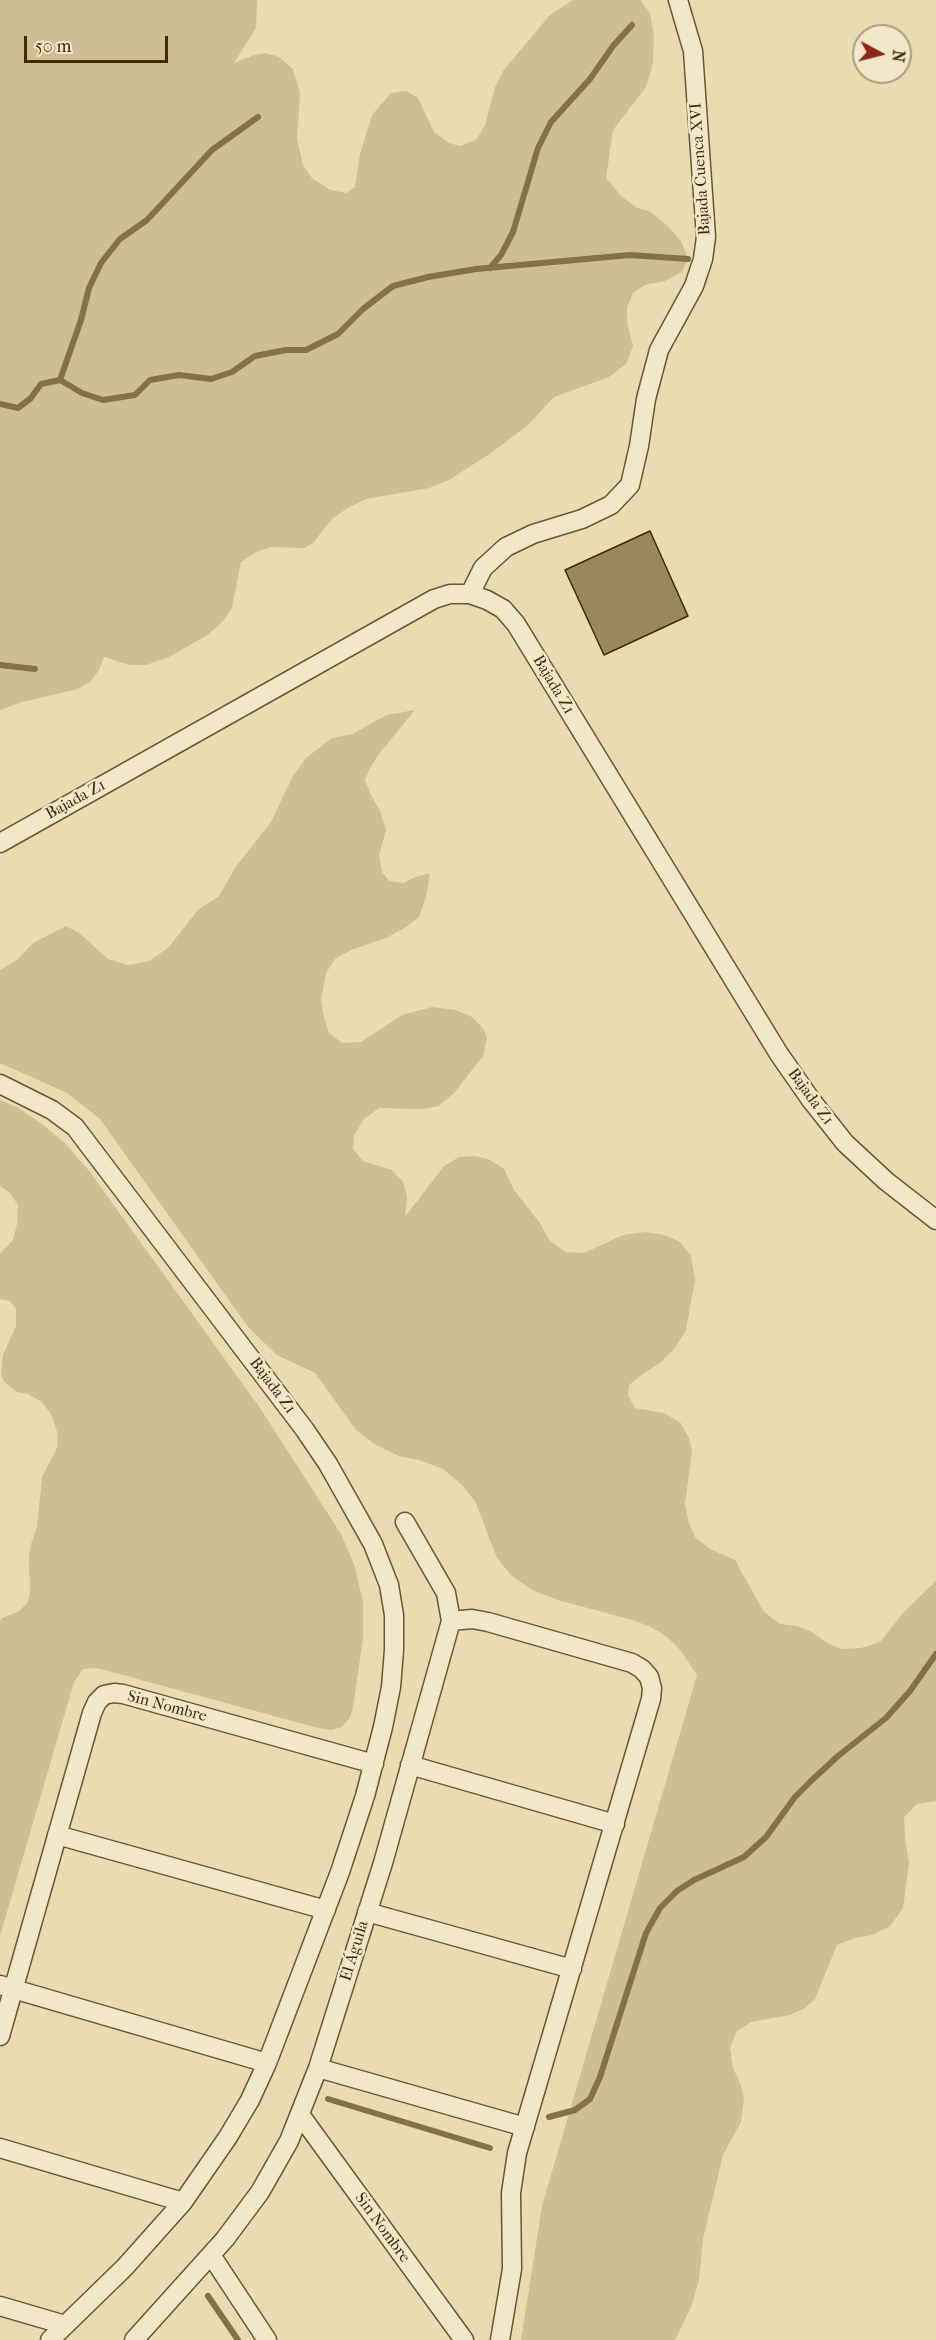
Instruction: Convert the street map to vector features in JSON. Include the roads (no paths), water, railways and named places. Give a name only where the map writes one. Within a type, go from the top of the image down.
[{"type":"street","name":"Bajada Cuenca XVI","points":[[470,594],[483,568],[506,547],[533,534],[582,519],[611,505],[630,485],[646,399],[659,350],[693,286],[703,259],[706,237],[693,51],[678,0]]},
{"type":"street","name":"Bajada Z1","points":[[0,843],[434,599],[450,594],[470,594],[487,600],[503,609],[516,624],[779,1054],[811,1100],[845,1143],[936,1220]]},
{"type":"street","name":"Bajada Z1","points":[[0,1084],[52,1110],[75,1127],[305,1430],[352,1504],[377,1554],[389,1585],[394,1615],[391,1687],[374,1764]]},
{"type":"street","name":"El Águila","points":[[135,2340],[211,2255],[260,2192],[280,2159],[301,2116],[318,2068],[367,1912],[450,1621],[446,1593],[405,1522]]},
{"type":"street","points":[[450,1621],[472,1619],[632,1663],[649,1677],[652,1688],[651,1700],[517,2153],[511,2193],[512,2269],[500,2340]]},
{"type":"street","name":"Sin Nombre","points":[[0,2036],[7,1987],[57,1835],[92,1713],[97,1702],[104,1695],[123,1694],[374,1764]]},
{"type":"street","points":[[50,2340],[144,2247],[183,2202],[228,2137],[250,2100],[267,2063],[355,1832],[374,1764]]},
{"type":"street","points":[[410,1766],[615,1824]]},
{"type":"street","points":[[57,1835],[326,1910]]},
{"type":"street","points":[[367,1912],[572,1969]]},
{"type":"street","points":[[7,1987],[267,2063]]},
{"type":"street","points":[[318,2068],[525,2127]]},
{"type":"street","name":"Sin Nombre","points":[[301,2116],[464,2340]]},
{"type":"street","points":[[0,2148],[183,2202]]},
{"type":"street","points":[[211,2255],[267,2340]]},
{"type":"street","points":[[0,2306],[65,2325]]},
{"type":"waterway","points":[[490,268],[501,255],[513,232],[538,148],[551,122],[590,79],[613,46],[632,25]]},
{"type":"waterway","points":[[60,380],[81,320],[89,288],[101,263],[120,239],[147,220],[212,150],[258,117]]},
{"type":"waterway","points":[[0,404],[18,408],[31,398],[41,384],[60,380],[82,393],[103,400],[135,395],[150,380],[179,375],[211,379],[232,372],[255,356],[286,350],[306,350],[338,334],[363,309],[393,286],[428,277],[476,269],[630,255],[688,259]]},
{"type":"waterway","points":[[0,665],[35,669]]},
{"type":"waterway","points":[[549,2117],[575,2110],[590,2099],[600,2077],[646,1933],[660,1908],[677,1891],[694,1880],[744,1857],[766,1837],[795,1797],[812,1780],[886,1718],[910,1691],[936,1654]]},
{"type":"waterway","points":[[328,2099],[490,2148]]},
{"type":"waterway","points":[[208,2296],[238,2340]]}]
